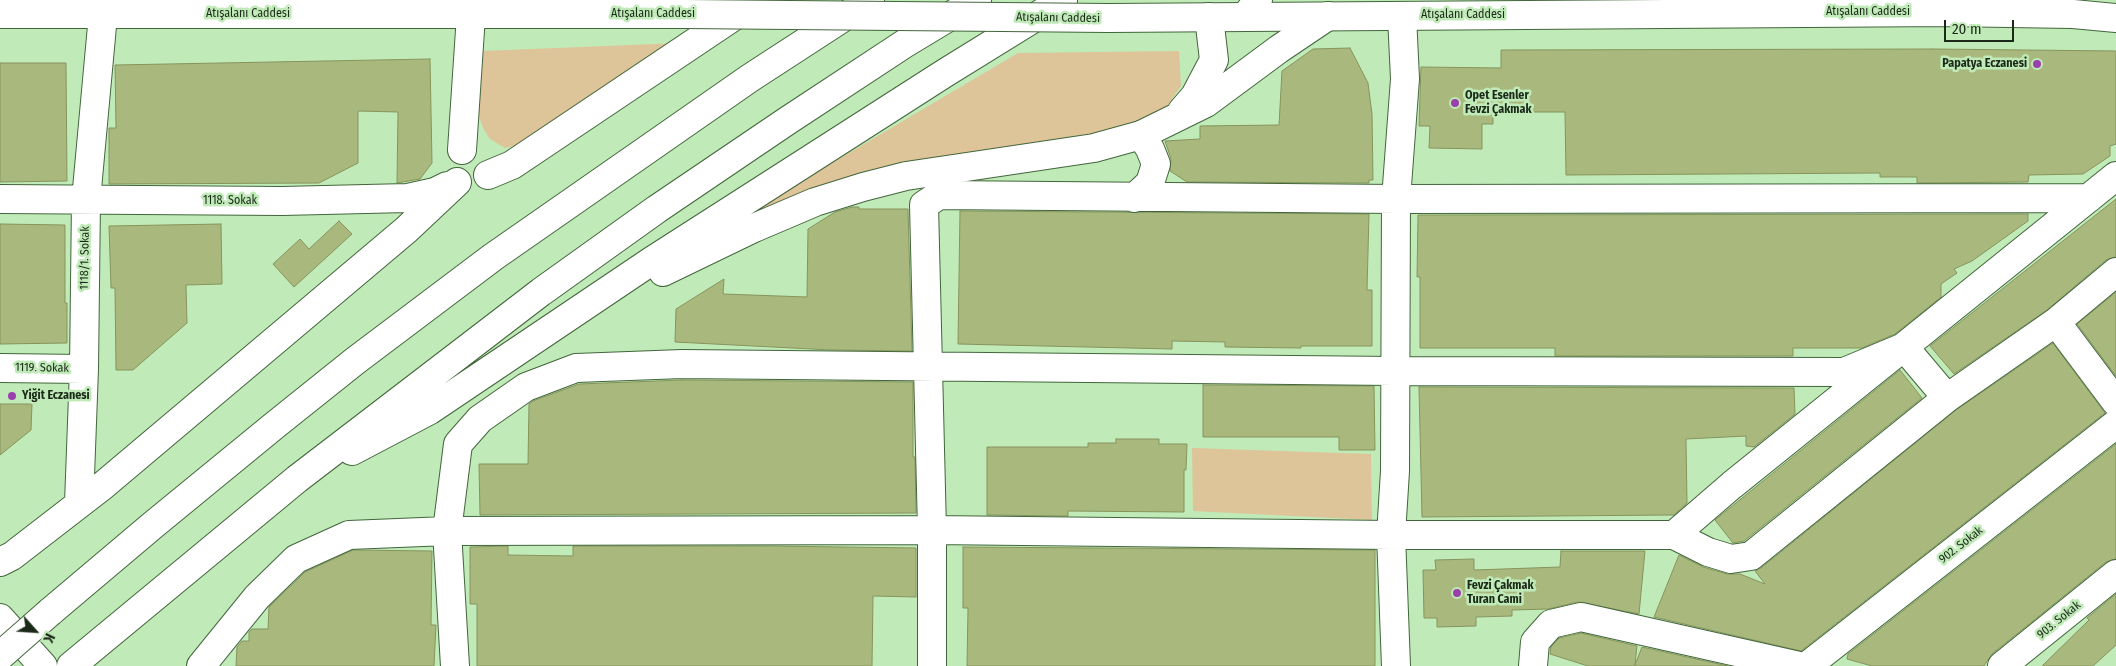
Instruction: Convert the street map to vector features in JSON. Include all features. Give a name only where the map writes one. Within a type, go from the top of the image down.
[{"type":"main road","points":[[488,175],[512,165],[758,0]]},
{"type":"main road","points":[[0,656],[152,525],[275,425],[492,257],[750,78],[870,0]]},
{"type":"main road","points":[[79,659],[297,479],[482,336],[657,209],[887,55],[977,0]]},
{"type":"main road","points":[[297,479],[430,410],[487,374],[546,332],[928,84],[1063,0]]},
{"type":"main road","points":[[462,150],[472,6]]},
{"type":"main road","name":"Atışalanı Caddesi","points":[[0,14],[103,15],[472,6],[684,14],[1209,18],[1251,8],[1328,16],[1402,16],[1569,8],[1947,6],[2074,7],[2116,18]]},
{"type":"main road","name":"1118/1. Sokak","points":[[79,503],[84,369],[86,200],[103,15]]},
{"type":"main road","points":[[546,332],[698,255],[815,202],[863,186],[906,176],[1094,148],[1141,135],[1206,103],[1279,49],[1328,16]]},
{"type":"main road","points":[[1396,666],[1392,535],[1395,471],[1396,199],[1405,79],[1402,16]]},
{"type":"main road","points":[[1176,118],[1195,96],[1214,60],[1209,18]]},
{"type":"main road","points":[[1134,198],[1150,183],[1156,164],[1141,135]]},
{"type":"main road","points":[[474,148],[485,154],[490,166],[488,175],[482,183],[476,186],[463,186],[453,178],[451,165],[457,153],[474,148]]},
{"type":"main road","points":[[1674,535],[1732,485],[2116,176]]},
{"type":"main road","points":[[0,562],[12,556],[100,488],[406,230],[457,182]]},
{"type":"main road","name":"1118. Sokak","points":[[0,199],[282,201],[408,198],[434,192],[457,182]]},
{"type":"main road","points":[[932,666],[932,530],[924,205],[939,195],[1396,199],[2089,198]]},
{"type":"main road","points":[[201,666],[257,598],[296,559],[349,535],[447,531],[932,530],[1392,535],[1674,535],[1708,552],[1723,557],[1731,559],[1751,556],[1947,398],[2056,322],[2116,272]]},
{"type":"main road","points":[[2056,322],[2116,402]]},
{"type":"main road","points":[[455,666],[447,531],[458,444],[480,419],[526,387],[576,368],[682,364],[1394,371],[1844,372],[1904,347]]},
{"type":"main road","points":[[1904,347],[1947,398]]},
{"type":"main road","name":"1119. Sokak","points":[[0,368],[84,369]]},
{"type":"main road","name":"902. Sokak","points":[[1807,666],[2116,424]]},
{"type":"main road","name":"903. Sokak","points":[[2002,666],[2116,574]]},
{"type":"main road","points":[[1533,666],[1535,642],[1551,624],[1581,617],[1799,666]]},
{"type":"main road","points":[[0,618],[43,666]]},
{"type":"shaded area","points":[[681,43],[524,144],[505,148],[490,139],[483,128],[479,116],[482,51]]},
{"type":"shaded area","points":[[1179,51],[1181,86],[1168,105],[1147,124],[1106,137],[859,176],[739,218],[1018,53]]},
{"type":"shaded area","points":[[1192,448],[1371,454],[1372,520],[1193,511]]},
{"type":"building","points":[[1350,48],[1368,83],[1372,114],[1373,180],[1369,180],[1369,183],[1187,182],[1170,171],[1171,159],[1165,141],[1200,139],[1200,126],[1279,125],[1282,71],[1313,49]]},
{"type":"building","points":[[1932,49],[2116,51],[2116,144],[2110,146],[2110,156],[2083,174],[2029,175],[2028,182],[1917,183],[1917,177],[1880,177],[1880,173],[1566,175],[1565,112],[1493,112],[1493,124],[1482,124],[1482,149],[1429,148],[1430,126],[1419,126],[1421,67],[1501,68],[1501,50]]},
{"type":"building","points":[[430,59],[432,163],[420,179],[397,183],[398,112],[358,111],[358,163],[319,183],[109,184],[109,128],[116,128],[115,65]]},
{"type":"building","points":[[0,63],[66,63],[67,181],[0,182]]},
{"type":"building","points":[[2116,199],[2116,257],[2106,260],[2047,310],[1954,374],[1930,346]]},
{"type":"building","points":[[859,207],[859,209],[908,209],[912,351],[831,350],[675,342],[676,309],[724,279],[723,294],[807,297],[808,229],[835,212]]},
{"type":"building","points":[[960,211],[1369,214],[1367,290],[1372,290],[1372,346],[1301,346],[1301,348],[1225,347],[1225,342],[1172,341],[1172,349],[958,344]]},
{"type":"building","points":[[2028,214],[2028,221],[1972,261],[1954,269],[1957,273],[1941,284],[1941,297],[1895,334],[1862,348],[1793,348],[1793,356],[1555,356],[1555,348],[1420,348],[1420,277],[1417,277],[1418,215]]},
{"type":"building","points":[[339,221],[352,234],[294,287],[273,264],[300,239],[309,249]]},
{"type":"building","points":[[0,224],[65,225],[67,343],[0,344]]},
{"type":"building","points":[[221,224],[222,284],[186,285],[187,323],[133,370],[116,370],[115,288],[111,288],[109,226]]},
{"type":"building","points":[[2116,292],[2116,376],[2077,324]]},
{"type":"building","points":[[2053,343],[2105,413],[1801,651],[1654,617],[1679,555],[1703,567],[1727,574],[1740,574],[1765,584],[1755,571],[1956,410]]},
{"type":"building","points":[[1900,370],[1922,398],[1744,541],[1733,543],[1715,520]]},
{"type":"building","points":[[682,380],[913,382],[913,457],[915,457],[916,513],[480,515],[479,464],[528,464],[529,404],[533,401],[579,384]]},
{"type":"building","points":[[1203,385],[1374,386],[1375,450],[1339,450],[1339,437],[1203,437]]},
{"type":"building","points":[[1419,387],[1794,388],[1795,414],[1754,447],[1746,446],[1746,436],[1686,439],[1687,503],[1674,515],[1422,517]]},
{"type":"building","points":[[0,404],[32,404],[31,430],[0,455]]},
{"type":"building","points":[[1116,439],[1159,439],[1159,444],[1187,444],[1186,470],[1184,470],[1184,512],[1068,511],[1068,516],[987,515],[987,447],[1088,447],[1088,443],[1116,443]]},
{"type":"building","points":[[2116,444],[2116,559],[2106,562],[1992,654],[1984,666],[1872,666],[1847,659],[1848,654]]},
{"type":"building","points":[[508,546],[508,555],[573,556],[573,546],[916,548],[916,597],[873,596],[872,666],[477,666],[477,604],[470,604],[470,547]]},
{"type":"building","points":[[963,547],[1375,550],[1375,666],[967,666],[968,608],[963,608]]},
{"type":"building","points":[[353,550],[432,551],[431,625],[436,625],[434,666],[236,666],[237,647],[242,641],[249,641],[249,632],[252,629],[268,629],[269,607],[305,572]]},
{"type":"building","points":[[1561,551],[1645,551],[1639,614],[1578,602],[1548,609],[1512,610],[1512,616],[1476,617],[1476,626],[1437,627],[1437,618],[1424,618],[1423,570],[1436,570],[1435,560],[1474,559],[1474,570],[1560,567]]},
{"type":"building","points":[[2116,594],[2116,645],[2093,666],[2042,666],[2089,620],[2087,618]]},
{"type":"building","points":[[1581,633],[1637,646],[1635,665],[1642,647],[1728,666],[1588,666],[1550,654],[1551,647],[1559,638]]},
{"type":"place","name":"Papatya Eczanesi","points":[[2037,64]]},
{"type":"place","name":"Opet Esenler Fevzi Çakmak","points":[[1455,103]]},
{"type":"place","name":"Yiğit Eczanesi","points":[[12,396]]},
{"type":"place","name":"Fevzi Çakmak Turan Cami","points":[[1457,593]]}]
